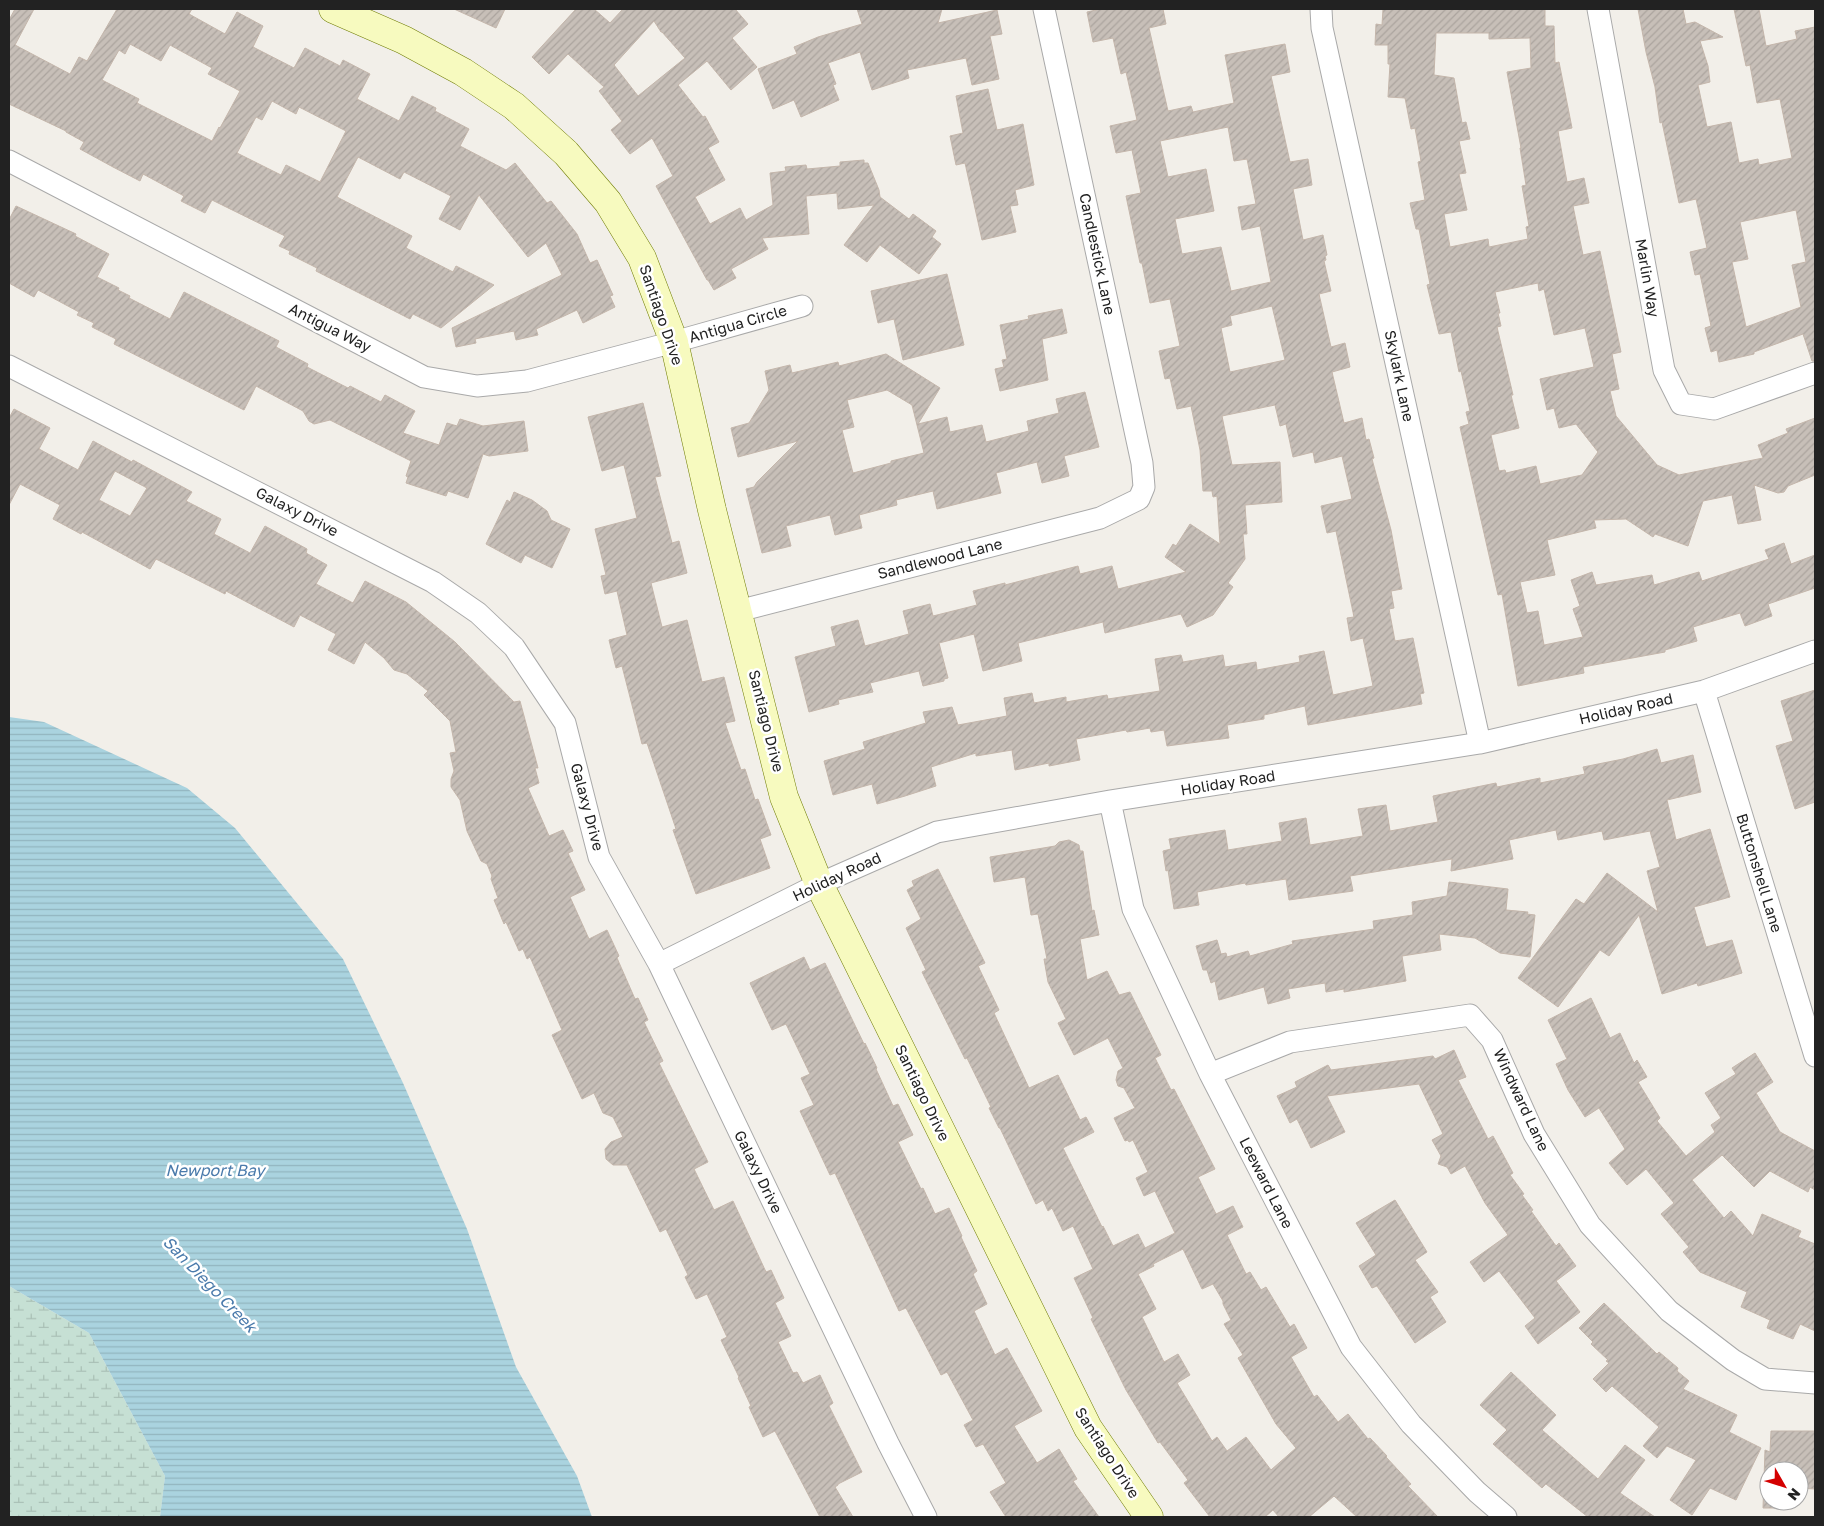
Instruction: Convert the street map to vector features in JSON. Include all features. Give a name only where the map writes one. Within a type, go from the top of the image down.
[{"type":"street","name":"Santiago Drive","points":[[333,9],[404,40],[462,72],[514,106],[566,153],[608,202],[642,258],[674,342],[712,510],[784,797],[819,884],[1088,1428],[1149,1517]]},
{"type":"street","name":"Candlestick Lane","points":[[1044,9],[1142,463],[1144,487],[1139,499]]},
{"type":"street","name":"Skylark Lane","points":[[1321,9],[1322,28],[1480,743]]},
{"type":"street","name":"Marlin Way","points":[[1598,9],[1664,370],[1681,404],[1714,409],[1815,373]]},
{"type":"street","name":"Antigua Way","points":[[9,162],[424,377],[477,386],[527,381],[674,342]]},
{"type":"street","name":"Antigua Circle","points":[[674,342],[802,306]]},
{"type":"street","name":"Galaxy Drive","points":[[9,366],[433,582],[478,612],[514,647],[565,723],[600,857],[659,964],[888,1443],[926,1517]]},
{"type":"street","name":"Sandlewood Lane","points":[[738,611],[1100,518],[1139,499]]},
{"type":"street","name":"Holiday Road","points":[[659,964],[819,884],[937,832],[1110,801],[1480,743],[1704,691],[1815,651]]},
{"type":"street","name":"Buttonshell Lane","points":[[1704,691],[1815,1056]]},
{"type":"street","name":"Leeward Lane","points":[[1110,801],[1133,908],[1210,1074],[1351,1347],[1411,1424],[1477,1492],[1506,1517]]},
{"type":"street","name":"Windward Lane","points":[[1210,1074],[1290,1042],[1470,1015],[1492,1040],[1534,1134],[1590,1225],[1670,1311],[1733,1360],[1765,1379],[1815,1383]]},
{"type":"green space","points":[[9,1286],[89,1333],[165,1476],[160,1517],[9,1517]]},
{"type":"water","name":"Newport Bay","points":[[9,717],[44,722],[187,788],[235,828],[343,959],[403,1083],[467,1229],[516,1367],[577,1476],[592,1517],[160,1517],[165,1476],[89,1333],[9,1286]]},
{"type":"building","points":[[15,9],[34,9],[15,45],[70,74],[79,57],[87,61],[117,9],[192,9],[189,14],[225,34],[237,12],[263,26],[253,47],[294,68],[305,48],[340,66],[343,60],[370,74],[357,99],[399,121],[412,96],[436,108],[435,111],[469,129],[460,146],[506,170],[515,163],[547,203],[551,201],[577,234],[590,263],[597,260],[613,295],[610,296],[615,307],[583,323],[577,310],[536,329],[538,335],[516,340],[514,331],[475,339],[476,343],[456,347],[452,328],[562,275],[546,243],[528,257],[479,195],[460,230],[439,219],[451,196],[404,172],[400,179],[358,157],[337,197],[412,236],[406,248],[453,272],[456,266],[494,285],[441,328],[413,314],[410,319],[316,271],[317,268],[289,254],[290,251],[279,246],[285,236],[212,200],[205,213],[181,201],[184,196],[143,174],[140,181],[80,149],[84,142],[66,131],[9,104],[9,20]],"holes":[[[130,44],[161,61],[170,45],[212,68],[208,74],[240,91],[212,141],[137,103],[139,99],[102,80],[119,50],[125,54]],[[272,101],[296,114],[299,107],[346,131],[320,182],[286,165],[281,175],[237,153],[256,117],[262,120]]]},
{"type":"building","points":[[454,9],[505,9],[496,28]]},
{"type":"building","points":[[576,9],[594,9],[610,23],[623,9],[735,9],[748,24],[732,38],[757,67],[731,90],[707,61],[678,85],[703,117],[705,116],[719,142],[708,148],[725,180],[695,197],[710,224],[740,208],[746,220],[773,205],[770,173],[786,171],[785,167],[806,165],[807,169],[840,166],[840,162],[864,160],[864,163],[868,163],[880,197],[909,219],[913,214],[936,231],[932,237],[941,244],[919,274],[880,245],[867,262],[844,245],[874,205],[838,209],[837,193],[806,196],[809,234],[762,238],[768,249],[731,269],[736,278],[714,290],[656,186],[673,176],[652,138],[630,154],[611,130],[622,121],[599,91],[604,87],[568,54],[549,74],[532,57]],"holes":[[[654,21],[661,32],[685,58],[638,96],[614,65]]]},
{"type":"building","points":[[857,9],[942,9],[938,23],[997,10],[1002,34],[990,36],[999,79],[972,85],[966,58],[907,70],[909,78],[872,90],[860,52],[828,63],[836,84],[833,85],[839,100],[801,117],[794,100],[773,109],[758,69],[797,54],[794,47],[818,37],[862,24]]},
{"type":"building","points":[[1100,9],[1163,9],[1166,24],[1149,28],[1168,111],[1191,106],[1193,112],[1234,103],[1225,55],[1285,44],[1290,72],[1271,76],[1290,162],[1308,159],[1312,185],[1293,189],[1303,240],[1323,235],[1327,255],[1324,261],[1331,291],[1319,294],[1331,347],[1345,343],[1350,367],[1332,372],[1344,423],[1362,418],[1366,440],[1369,439],[1374,458],[1372,459],[1391,530],[1402,589],[1391,591],[1394,608],[1389,609],[1395,641],[1413,638],[1424,693],[1420,694],[1422,704],[1308,725],[1305,706],[1264,715],[1264,719],[1227,725],[1229,738],[1167,746],[1164,730],[1151,732],[1150,728],[1127,732],[1126,730],[1076,739],[1080,760],[1049,766],[1049,763],[1015,770],[1012,750],[976,756],[976,753],[931,767],[936,786],[905,796],[877,804],[872,784],[833,795],[824,761],[865,749],[863,742],[926,723],[923,712],[952,707],[958,725],[1007,716],[1004,698],[1032,693],[1034,703],[1066,697],[1066,702],[1107,695],[1108,699],[1160,691],[1155,659],[1181,655],[1183,662],[1223,655],[1225,667],[1256,662],[1257,670],[1300,662],[1299,656],[1324,651],[1333,695],[1373,686],[1363,638],[1351,641],[1347,618],[1354,617],[1336,531],[1327,533],[1321,506],[1352,499],[1342,456],[1315,463],[1313,452],[1293,457],[1286,424],[1280,426],[1275,405],[1222,416],[1232,465],[1280,462],[1282,502],[1245,505],[1247,534],[1243,534],[1245,559],[1228,583],[1233,587],[1213,615],[1187,627],[1181,614],[1105,633],[1103,622],[1018,643],[1022,661],[983,671],[974,634],[939,643],[948,678],[944,679],[944,681],[923,686],[919,671],[870,683],[873,692],[838,700],[839,704],[809,712],[795,657],[836,646],[831,627],[858,620],[865,646],[909,634],[903,611],[930,604],[933,616],[977,605],[973,591],[1005,583],[1005,585],[1078,566],[1080,574],[1112,566],[1118,589],[1186,572],[1165,557],[1173,544],[1176,546],[1190,524],[1220,544],[1217,496],[1213,497],[1212,491],[1203,491],[1200,450],[1191,406],[1177,409],[1170,378],[1165,379],[1159,351],[1180,346],[1170,299],[1150,303],[1142,263],[1140,263],[1126,196],[1141,193],[1132,150],[1116,153],[1110,126],[1137,120],[1126,72],[1121,74],[1113,38],[1093,42],[1087,12]],"holes":[[[1228,127],[1234,161],[1247,159],[1256,204],[1238,207],[1242,230],[1260,226],[1271,282],[1231,291],[1221,247],[1182,254],[1175,219],[1214,211],[1206,169],[1168,177],[1160,141]],[[1272,306],[1285,360],[1230,372],[1221,328],[1232,325],[1230,316]]]},
{"type":"building","points":[[1383,9],[1545,9],[1545,26],[1554,26],[1555,63],[1559,62],[1572,128],[1558,131],[1567,182],[1584,178],[1589,203],[1573,206],[1583,255],[1600,251],[1621,352],[1612,354],[1619,389],[1610,391],[1616,416],[1657,465],[1679,475],[1763,458],[1758,445],[1788,433],[1786,429],[1815,418],[1815,475],[1788,486],[1784,492],[1778,493],[1754,485],[1761,520],[1738,524],[1732,495],[1703,501],[1688,546],[1655,534],[1653,537],[1626,519],[1594,520],[1596,528],[1547,540],[1555,575],[1520,582],[1527,613],[1538,611],[1544,645],[1583,637],[1573,609],[1580,606],[1571,580],[1592,572],[1596,585],[1652,575],[1654,585],[1699,572],[1702,581],[1769,559],[1765,550],[1784,543],[1791,564],[1815,555],[1815,588],[1768,604],[1772,616],[1745,626],[1740,613],[1693,627],[1697,641],[1665,650],[1665,652],[1583,667],[1584,673],[1518,686],[1502,594],[1498,595],[1460,427],[1469,424],[1466,412],[1470,411],[1461,371],[1459,372],[1451,332],[1439,334],[1427,285],[1430,284],[1419,229],[1416,229],[1410,203],[1425,200],[1418,162],[1421,161],[1415,128],[1411,129],[1405,98],[1388,97],[1390,64],[1388,64],[1388,45],[1375,45],[1376,24],[1382,25]],"holes":[[[1436,33],[1489,33],[1489,39],[1530,38],[1531,68],[1507,72],[1526,185],[1522,186],[1529,226],[1526,227],[1528,239],[1489,247],[1488,239],[1450,247],[1444,214],[1467,210],[1459,174],[1466,173],[1459,141],[1470,139],[1466,122],[1462,123],[1454,78],[1434,75]],[[1538,283],[1539,291],[1544,289],[1554,335],[1585,328],[1594,367],[1540,379],[1547,410],[1554,408],[1559,428],[1576,424],[1598,452],[1582,475],[1540,484],[1536,466],[1506,473],[1505,470],[1499,471],[1491,435],[1519,428],[1497,327],[1501,326],[1495,292]]]},
{"type":"building","points":[[1638,9],[1683,9],[1686,24],[1695,22],[1723,37],[1700,41],[1708,66],[1710,82],[1698,85],[1707,127],[1731,122],[1739,163],[1758,159],[1759,165],[1792,158],[1780,99],[1757,103],[1750,65],[1746,66],[1734,9],[1759,9],[1766,46],[1797,39],[1795,31],[1815,27],[1815,361],[1812,361],[1803,334],[1754,352],[1754,354],[1719,362],[1717,350],[1711,352],[1705,328],[1711,326],[1700,274],[1695,275],[1690,252],[1707,248],[1696,199],[1679,203]],"holes":[[[1796,210],[1806,262],[1792,265],[1801,307],[1746,327],[1732,262],[1748,259],[1740,222]]]},
{"type":"building","points":[[988,89],[997,130],[1023,124],[1034,185],[1015,190],[1018,205],[1010,206],[1016,232],[982,240],[965,163],[956,165],[950,136],[963,133],[956,96]]},
{"type":"building","points":[[16,206],[76,234],[75,236],[109,254],[97,277],[119,288],[118,290],[130,296],[129,298],[170,319],[184,292],[279,341],[276,347],[308,364],[307,367],[381,402],[385,395],[415,411],[403,433],[439,445],[447,423],[457,426],[460,419],[483,426],[524,421],[528,451],[489,456],[483,454],[468,498],[448,491],[446,496],[406,483],[408,477],[406,476],[411,461],[330,420],[314,424],[309,421],[303,411],[256,386],[244,410],[114,344],[116,339],[92,327],[94,323],[77,315],[79,312],[38,290],[34,297],[9,283],[9,220]]},
{"type":"building","points":[[947,274],[964,345],[903,360],[894,319],[878,323],[871,291]]},
{"type":"building","points":[[1062,309],[1067,333],[1042,339],[1048,380],[1000,391],[995,369],[1004,367],[1002,360],[1007,359],[1000,325],[1029,319],[1028,316]]},
{"type":"building","points":[[886,354],[940,388],[918,424],[947,417],[950,432],[982,425],[986,442],[1029,431],[1027,421],[1059,413],[1056,399],[1085,392],[1099,447],[1064,456],[1069,476],[1042,483],[1037,462],[996,473],[1001,493],[937,509],[933,491],[896,500],[897,505],[859,515],[862,528],[835,535],[830,515],[786,526],[791,546],[762,553],[746,489],[754,487],[798,441],[738,457],[731,428],[749,423],[769,390],[765,371],[790,365],[792,373],[838,362],[839,366]],"holes":[[[887,390],[912,405],[924,453],[853,473],[842,430],[854,427],[847,400]]]},
{"type":"building","points":[[643,403],[661,476],[655,477],[672,543],[679,541],[687,573],[651,583],[662,627],[687,620],[702,682],[724,677],[735,721],[725,723],[741,770],[745,769],[755,800],[758,799],[771,835],[760,839],[770,868],[696,894],[673,830],[676,829],[647,743],[642,744],[622,666],[616,668],[609,640],[627,635],[617,591],[605,594],[601,576],[606,575],[595,529],[637,518],[624,465],[602,471],[588,417]]},
{"type":"building","points":[[14,409],[50,428],[39,449],[78,470],[93,441],[192,492],[186,501],[221,519],[214,534],[250,553],[265,526],[307,549],[306,553],[327,565],[316,584],[353,603],[365,581],[406,602],[455,642],[514,702],[520,701],[538,768],[535,768],[539,783],[528,788],[549,836],[563,830],[573,851],[568,853],[585,890],[570,897],[589,939],[607,930],[619,956],[617,958],[635,999],[638,998],[648,1020],[644,1022],[663,1061],[659,1063],[708,1162],[694,1169],[714,1210],[733,1201],[766,1272],[771,1270],[784,1298],[775,1303],[791,1336],[778,1342],[793,1373],[797,1372],[803,1383],[820,1375],[833,1403],[829,1406],[862,1472],[835,1487],[853,1517],[820,1517],[775,1431],[763,1437],[749,1407],[751,1406],[739,1377],[721,1340],[727,1337],[707,1294],[696,1299],[685,1277],[688,1275],[666,1229],[660,1232],[627,1165],[613,1165],[606,1159],[605,1149],[611,1142],[623,1137],[613,1117],[603,1113],[594,1093],[582,1099],[552,1035],[562,1030],[530,957],[527,959],[523,949],[519,951],[506,922],[504,924],[494,900],[498,898],[491,879],[492,876],[487,864],[481,861],[467,831],[460,800],[451,787],[454,771],[450,753],[456,752],[450,721],[424,695],[428,691],[407,674],[394,670],[384,658],[365,642],[354,664],[328,650],[336,634],[300,615],[294,627],[226,591],[225,594],[156,559],[150,569],[82,532],[81,534],[53,519],[60,505],[20,484],[9,505],[9,418]],"holes":[[[115,471],[147,488],[130,516],[99,500]]]},
{"type":"building","points":[[514,492],[532,500],[547,511],[551,520],[570,529],[552,568],[525,555],[521,563],[486,544],[507,500],[510,502]]},
{"type":"building","points":[[1815,690],[1815,802],[1795,809],[1776,746],[1793,741],[1781,701]]},
{"type":"building","points":[[1657,749],[1661,763],[1693,755],[1701,792],[1667,800],[1676,840],[1710,829],[1730,897],[1694,907],[1706,947],[1732,940],[1742,973],[1698,986],[1697,983],[1662,994],[1639,915],[1609,956],[1600,950],[1558,1007],[1518,978],[1576,899],[1584,904],[1607,873],[1658,912],[1647,871],[1660,867],[1650,831],[1604,840],[1602,831],[1558,840],[1556,830],[1509,840],[1513,859],[1451,871],[1452,859],[1350,876],[1353,891],[1289,900],[1286,879],[1246,885],[1245,883],[1197,892],[1199,905],[1174,909],[1163,851],[1171,849],[1169,839],[1225,830],[1228,850],[1282,841],[1279,823],[1306,818],[1310,845],[1363,836],[1358,809],[1386,805],[1390,831],[1438,822],[1433,796],[1496,783],[1497,787],[1540,778],[1540,783],[1585,774],[1583,767],[1623,759]]},
{"type":"building","points":[[1069,840],[1079,845],[1080,851],[1083,851],[1092,911],[1094,910],[1099,935],[1080,939],[1087,980],[1107,971],[1119,995],[1130,992],[1161,1055],[1155,1058],[1171,1090],[1174,1089],[1215,1169],[1198,1177],[1216,1214],[1233,1206],[1243,1227],[1227,1235],[1246,1274],[1250,1272],[1261,1290],[1266,1287],[1290,1327],[1294,1324],[1307,1348],[1291,1357],[1314,1397],[1317,1395],[1338,1422],[1348,1414],[1368,1439],[1370,1438],[1411,1484],[1408,1486],[1438,1517],[1357,1517],[1334,1496],[1309,1517],[1279,1517],[1273,1510],[1265,1517],[1210,1517],[1184,1483],[1188,1480],[1160,1442],[1158,1443],[1126,1390],[1091,1319],[1093,1318],[1074,1278],[1093,1269],[1073,1226],[1063,1231],[1052,1208],[1048,1211],[1043,1200],[1036,1204],[967,1058],[965,1059],[922,972],[926,970],[906,928],[921,919],[907,890],[914,886],[912,881],[938,869],[985,963],[978,966],[999,1010],[994,1013],[1029,1088],[1058,1075],[1080,1120],[1086,1117],[1094,1132],[1063,1148],[1113,1246],[1138,1234],[1145,1248],[1175,1233],[1155,1191],[1144,1196],[1136,1178],[1148,1172],[1133,1140],[1125,1141],[1114,1118],[1135,1108],[1124,1088],[1118,1086],[1116,1080],[1118,1071],[1123,1068],[1108,1038],[1074,1055],[1058,1023],[1066,1019],[1048,982],[1044,959],[1047,959],[1038,914],[1031,915],[1025,877],[994,882],[990,857],[1055,846],[1059,842]],"holes":[[[1183,1249],[1202,1289],[1213,1284],[1231,1320],[1224,1324],[1243,1355],[1238,1358],[1276,1424],[1296,1448],[1271,1470],[1246,1437],[1227,1451],[1217,1437],[1212,1441],[1177,1383],[1190,1375],[1178,1354],[1164,1362],[1142,1317],[1156,1309],[1138,1274]]]},
{"type":"building","points":[[1449,882],[1508,889],[1506,910],[1528,912],[1527,914],[1535,915],[1530,957],[1500,953],[1475,938],[1439,934],[1441,950],[1402,956],[1406,981],[1344,992],[1344,989],[1326,992],[1325,983],[1288,989],[1290,998],[1268,1004],[1264,987],[1219,1000],[1215,981],[1211,983],[1207,970],[1203,970],[1196,946],[1217,940],[1221,954],[1226,953],[1227,957],[1248,951],[1250,956],[1293,944],[1292,941],[1374,929],[1373,921],[1413,915],[1412,902],[1447,896]]},
{"type":"building","points":[[804,957],[810,970],[825,963],[877,1068],[893,1106],[898,1104],[913,1135],[898,1142],[921,1189],[923,1188],[935,1214],[949,1208],[962,1236],[977,1271],[973,1274],[987,1304],[974,1311],[995,1355],[1007,1348],[1042,1411],[1014,1426],[1037,1463],[1059,1449],[1077,1479],[1073,1481],[1099,1517],[1006,1517],[990,1492],[1006,1483],[983,1444],[976,1447],[964,1425],[973,1420],[947,1372],[941,1375],[906,1308],[899,1311],[835,1173],[830,1175],[800,1111],[814,1105],[801,1078],[810,1074],[786,1024],[772,1030],[750,983]]},
{"type":"building","points":[[1591,998],[1610,1038],[1620,1033],[1634,1063],[1637,1060],[1647,1077],[1638,1082],[1660,1118],[1657,1121],[1686,1156],[1715,1132],[1711,1125],[1721,1118],[1705,1093],[1736,1074],[1732,1068],[1755,1053],[1773,1082],[1756,1093],[1780,1132],[1815,1151],[1815,1190],[1810,1187],[1808,1192],[1770,1171],[1754,1187],[1722,1155],[1692,1180],[1724,1218],[1731,1211],[1753,1236],[1762,1214],[1801,1231],[1798,1237],[1815,1244],[1815,1331],[1800,1324],[1793,1339],[1767,1328],[1770,1320],[1741,1307],[1747,1292],[1700,1272],[1683,1252],[1689,1247],[1661,1214],[1674,1203],[1646,1169],[1627,1185],[1609,1163],[1625,1149],[1599,1108],[1585,1117],[1568,1090],[1556,1064],[1567,1059],[1548,1020]]},
{"type":"building","points":[[1454,1050],[1466,1077],[1458,1080],[1488,1139],[1493,1136],[1513,1173],[1510,1175],[1524,1194],[1522,1195],[1533,1210],[1531,1211],[1556,1246],[1559,1243],[1576,1266],[1556,1281],[1580,1312],[1538,1344],[1525,1326],[1535,1318],[1499,1271],[1484,1282],[1470,1262],[1508,1235],[1485,1203],[1465,1166],[1451,1174],[1447,1167],[1438,1164],[1441,1156],[1432,1140],[1443,1134],[1419,1084],[1327,1096],[1345,1132],[1311,1148],[1297,1119],[1290,1123],[1277,1096],[1297,1087],[1295,1082],[1328,1065],[1331,1070],[1433,1056],[1435,1059]]},
{"type":"building","points":[[1395,1200],[1427,1252],[1415,1260],[1438,1292],[1430,1297],[1446,1322],[1415,1343],[1377,1286],[1372,1288],[1359,1266],[1376,1255],[1356,1223]]},
{"type":"building","points":[[1604,1303],[1657,1354],[1659,1352],[1678,1368],[1677,1371],[1689,1381],[1683,1389],[1737,1415],[1729,1432],[1761,1448],[1736,1500],[1710,1488],[1692,1515],[1670,1500],[1696,1460],[1667,1446],[1657,1458],[1643,1446],[1659,1427],[1612,1386],[1606,1392],[1593,1379],[1609,1363],[1591,1344],[1593,1342],[1579,1328]]},
{"type":"building","points":[[1511,1372],[1556,1415],[1542,1430],[1598,1479],[1625,1445],[1645,1460],[1620,1493],[1655,1517],[1588,1517],[1546,1484],[1542,1488],[1493,1444],[1507,1430],[1480,1405]]},
{"type":"building","points":[[1771,1431],[1815,1431],[1815,1489],[1809,1489],[1809,1461],[1765,1461],[1765,1450],[1770,1452]]},
{"type":"water label","name":"San Diego Creek","points":[[210,1284]]}]
